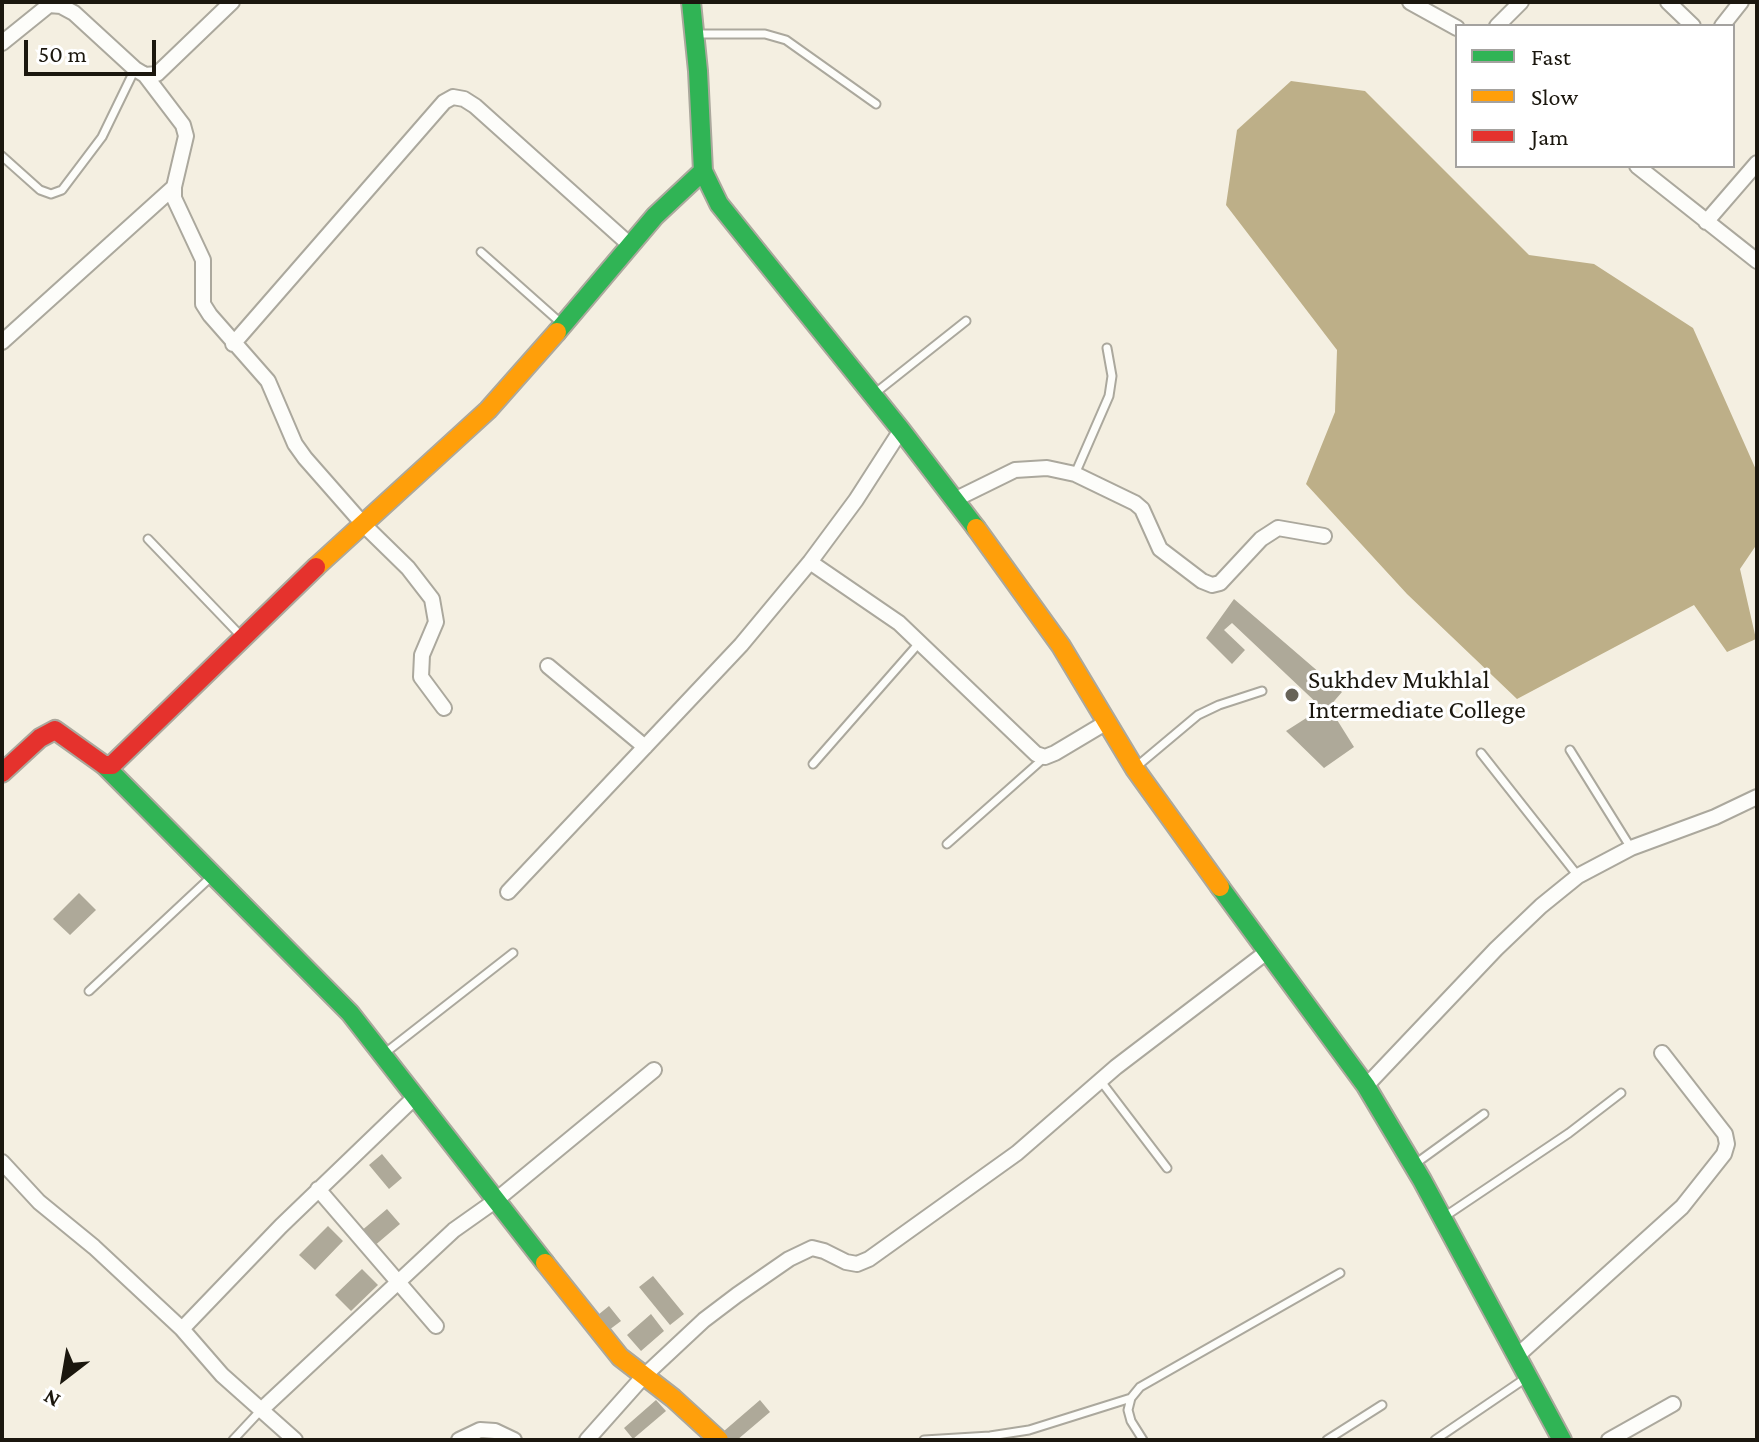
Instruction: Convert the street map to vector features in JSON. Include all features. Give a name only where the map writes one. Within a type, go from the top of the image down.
[{"type":"street","points":[[140,72],[157,74],[232,2]]},
{"type":"street","points":[[691,2],[703,171],[719,204],[901,430],[1042,618],[1175,828],[1366,1086],[1443,1218],[1562,1440]]},
{"type":"street","points":[[1410,2],[1455,27]]},
{"type":"street","points":[[1499,24],[1521,2]]},
{"type":"street","points":[[1668,2],[1691,24]]},
{"type":"street","points":[[1724,24],[1741,2]]},
{"type":"street","points":[[2,43],[49,5],[79,8],[140,72],[183,125],[186,136],[174,198],[203,260],[203,304],[233,344],[268,381],[300,451],[363,524],[408,568],[432,599],[436,622],[422,655],[421,677],[444,708]]},
{"type":"street","points":[[233,344],[444,102],[453,97],[475,106],[630,245]]},
{"type":"street","points":[[1706,222],[1757,163]]},
{"type":"street","points":[[1639,168],[1757,261]]},
{"type":"street","points":[[104,765],[112,765],[121,759],[242,638],[488,410],[630,245],[677,193],[703,171]]},
{"type":"street","points":[[2,342],[174,187]]},
{"type":"street","points":[[508,892],[741,645],[810,562],[856,500],[901,430]]},
{"type":"street","points":[[954,500],[1015,470],[1047,468],[1075,474],[1135,503],[1146,517],[1160,549],[1202,581],[1212,585],[1220,583],[1270,532],[1278,528],[1324,536]]},
{"type":"street","points":[[810,562],[880,609],[920,642],[1027,748],[1045,757],[1107,722]]},
{"type":"street","points":[[548,666],[645,747]]},
{"type":"street","points":[[2,773],[40,738],[55,730],[104,765],[327,988],[384,1055],[414,1098],[620,1357],[673,1398],[719,1440]]},
{"type":"street","points":[[1366,1086],[1496,949],[1578,876],[1631,848],[1715,817],[1757,797]]},
{"type":"street","points":[[587,1440],[643,1377],[720,1307],[801,1252],[812,1248],[846,1262],[857,1264],[869,1259],[1017,1153],[1100,1080],[1268,951]]},
{"type":"street","points":[[1517,1356],[1682,1207],[1724,1154],[1727,1144],[1725,1134],[1662,1053]]},
{"type":"street","points":[[261,1410],[454,1230],[495,1201],[654,1070]]},
{"type":"street","points":[[182,1329],[318,1189],[414,1098]]},
{"type":"street","points":[[2,1162],[39,1202],[94,1247],[182,1329],[222,1375],[295,1440]]},
{"type":"street","points":[[318,1189],[436,1326]]},
{"type":"street","points":[[1609,1440],[1673,1404]]},
{"type":"street","points":[[459,1440],[480,1430],[495,1431],[514,1440]]},
{"type":"lane","points":[[694,34],[765,34],[786,40],[876,104]]},
{"type":"lane","points":[[2,156],[40,190],[51,194],[62,190],[102,137],[140,72]]},
{"type":"lane","points":[[481,252],[564,325]]},
{"type":"lane","points":[[873,395],[966,321]]},
{"type":"lane","points":[[1075,474],[1109,396],[1112,376],[1107,348]]},
{"type":"lane","points":[[148,539],[242,638]]},
{"type":"lane","points":[[813,764],[920,642]]},
{"type":"lane","points":[[1135,769],[1198,715],[1262,691]]},
{"type":"lane","points":[[1570,750],[1631,848]]},
{"type":"lane","points":[[1481,753],[1578,876]]},
{"type":"lane","points":[[947,844],[1045,757]]},
{"type":"lane","points":[[89,991],[212,875]]},
{"type":"lane","points":[[384,1055],[513,953]]},
{"type":"lane","points":[[1100,1080],[1167,1168]]},
{"type":"lane","points":[[1443,1218],[1569,1133],[1621,1093]]},
{"type":"lane","points":[[1413,1165],[1484,1114]]},
{"type":"lane","points":[[1143,1440],[1128,1410],[1131,1398],[1140,1387],[1340,1273]]},
{"type":"lane","points":[[1435,1440],[1528,1377]]},
{"type":"lane","points":[[924,1440],[1009,1434],[1131,1398]]},
{"type":"lane","points":[[1327,1440],[1382,1405]]},
{"type":"lane","points":[[233,1440],[261,1410]]},
{"type":"shaded area","points":[[1291,81],[1365,91],[1529,255],[1594,264],[1693,328],[1757,472],[1757,544],[1740,569],[1756,639],[1727,652],[1694,605],[1517,699],[1407,594],[1306,484],[1335,412],[1337,350],[1226,205],[1237,130]]},
{"type":"building","name":"Sukhdev Mukhlal Intermediate College","points":[[1234,599],[1342,692],[1329,707],[1354,747],[1324,768],[1286,731],[1322,708],[1232,623],[1224,630],[1245,650],[1232,664],[1206,638]]},
{"type":"building","points":[[79,893],[96,910],[70,935],[53,919]]},
{"type":"building","points":[[382,1154],[402,1178],[389,1189],[369,1165]]},
{"type":"building","points":[[387,1209],[400,1224],[373,1247],[360,1232]]},
{"type":"building","points":[[328,1226],[343,1241],[315,1270],[299,1255]]},
{"type":"building","points":[[362,1269],[378,1285],[351,1311],[335,1295]]},
{"type":"building","points":[[653,1276],[684,1314],[670,1325],[639,1287]]},
{"type":"building","points":[[609,1306],[621,1321],[605,1333],[593,1319]]},
{"type":"building","points":[[651,1314],[664,1331],[641,1351],[627,1335]]},
{"type":"building","points":[[656,1400],[666,1411],[633,1439],[624,1428]]},
{"type":"building","points":[[760,1400],[770,1412],[737,1440],[731,1440],[724,1431]]},
{"type":"traffic: fast","points":[[691,2],[703,171],[719,204],[976,528]]},
{"type":"traffic: fast","points":[[557,332],[655,216],[703,171]]},
{"type":"traffic: fast","points":[[104,765],[350,1013],[545,1263]]},
{"type":"traffic: fast","points":[[1220,887],[1366,1086],[1422,1180],[1562,1440]]},
{"type":"traffic: slow","points":[[316,567],[488,410],[557,332]]},
{"type":"traffic: slow","points":[[976,528],[1061,646],[1135,769],[1220,887]]},
{"type":"traffic: slow","points":[[545,1263],[620,1357],[673,1398],[719,1440]]},
{"type":"traffic: jam","points":[[2,773],[40,738],[55,730],[104,765],[112,765],[316,567]]},
{"type":"place","name":"Sukhdev Mukhlal Intermediate College","points":[[1292,695]]}]
